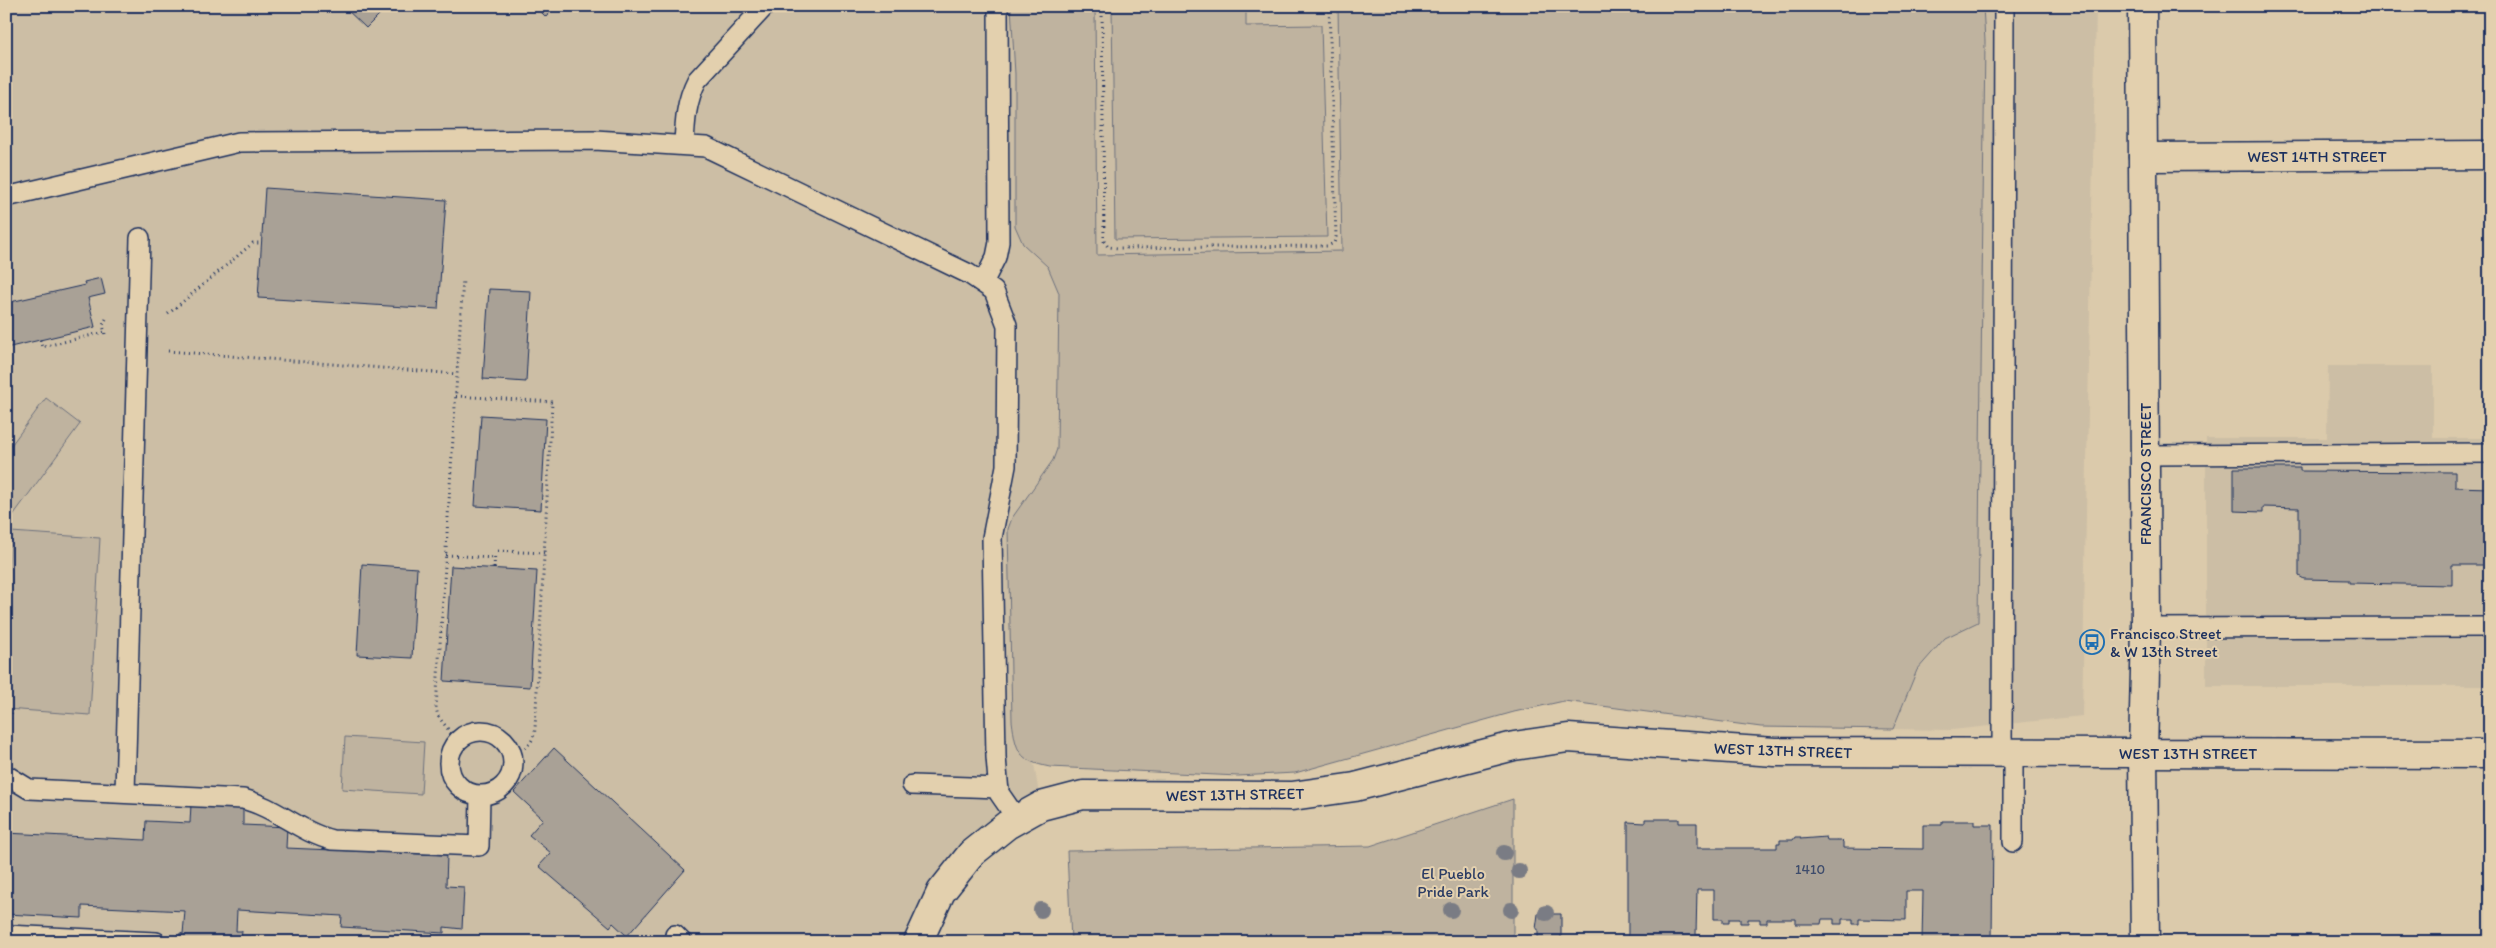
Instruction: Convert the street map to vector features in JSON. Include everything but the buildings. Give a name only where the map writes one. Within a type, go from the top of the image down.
[{"type":"street","name":"FRANCISCO STREET","points":[[2142,6],[2146,628],[2143,753],[2145,942]]},
{"type":"street","name":"WEST 14TH STREET","points":[[2143,157],[2490,155]]},
{"type":"street","name":"WEST 13TH STREET","points":[[918,942],[942,892],[972,853],[1017,819],[1041,806],[1083,795],[1292,796],[1355,787],[1514,746],[1568,738],[1775,752],[2490,754]]},
{"type":"lane","points":[[684,145],[686,110],[690,94],[697,80],[765,6]]},
{"type":"lane","points":[[983,283],[996,256],[999,242],[998,6]]},
{"type":"lane","points":[[2004,6],[2007,753],[2013,842]]},
{"type":"lane","points":[[6,197],[238,142],[595,140],[684,145],[706,147],[969,274],[994,291],[1007,324],[1006,466],[992,538],[995,747],[999,793],[1017,819]]},
{"type":"lane","points":[[125,793],[140,238]]},
{"type":"lane","points":[[2145,455],[2490,454]]},
{"type":"lane","points":[[2146,628],[2490,627]]},
{"type":"lane","points":[[472,732],[491,732],[500,737],[512,753],[513,764],[506,782],[499,789],[480,795],[462,789],[451,774],[449,757],[457,741],[472,732]]},
{"type":"lane","points":[[6,775],[29,789],[243,799],[265,807],[312,834],[332,840],[479,846],[480,795]]},
{"type":"lane","points":[[912,785],[999,788]]},
{"type":"lane","points":[[6,935],[156,942]]},
{"type":"path","points":[[1102,6],[1104,242],[1108,247],[1118,248],[1328,246],[1334,243],[1336,237],[1329,6]]},
{"type":"path","points":[[137,342],[144,334],[254,243],[262,243]]},
{"type":"path","points":[[457,741],[442,721],[436,708],[463,279]]},
{"type":"path","points":[[40,340],[42,347],[104,332]]},
{"type":"path","points":[[137,342],[457,374]]},
{"type":"path","points":[[456,396],[552,402],[534,735],[532,743],[526,748],[512,753]]},
{"type":"path","points":[[494,568],[495,551],[545,553]]},
{"type":"path","points":[[446,555],[495,558]]},
{"type":"path","points":[[6,733],[12,710]]},
{"type":"shaded area","points":[[6,6],[2096,6],[2082,716],[1952,730],[1761,727],[1564,701],[1514,712],[1295,773],[1238,776],[1050,767],[1034,764],[1041,806],[1006,825],[918,942],[6,942]]},
{"type":"shaded area","points":[[2328,366],[2433,366],[2433,438],[2490,438],[2490,686],[2206,686],[2206,438],[2327,438]]},
{"type":"green space","points":[[1011,6],[1095,6],[1097,255],[1342,251],[1338,6],[1983,6],[1985,41],[1978,622],[1945,638],[1917,670],[1893,729],[1761,727],[1564,701],[1514,712],[1295,773],[1238,776],[1050,767],[1031,762],[1020,753],[1017,747],[1012,721],[1008,529],[1012,518],[1053,460],[1057,449],[1059,293],[1048,267],[1023,244],[1015,226],[1015,74]]},
{"type":"green space","points":[[1112,6],[1246,6],[1246,26],[1321,25],[1327,237],[1115,239]]},
{"type":"green space","points":[[46,398],[80,424],[6,525],[6,452]]},
{"type":"green space","points":[[11,532],[100,538],[90,715],[6,709],[6,616]]},
{"type":"green space","points":[[345,737],[424,742],[421,794],[342,789]]},
{"type":"green space","name":"El Pueblo Pride Park","points":[[1513,799],[1513,942],[1071,942],[1067,851],[1370,846]]},
{"type":"place","name":"Francisco Street & W 13th Street","points":[[2092,642]]}]
